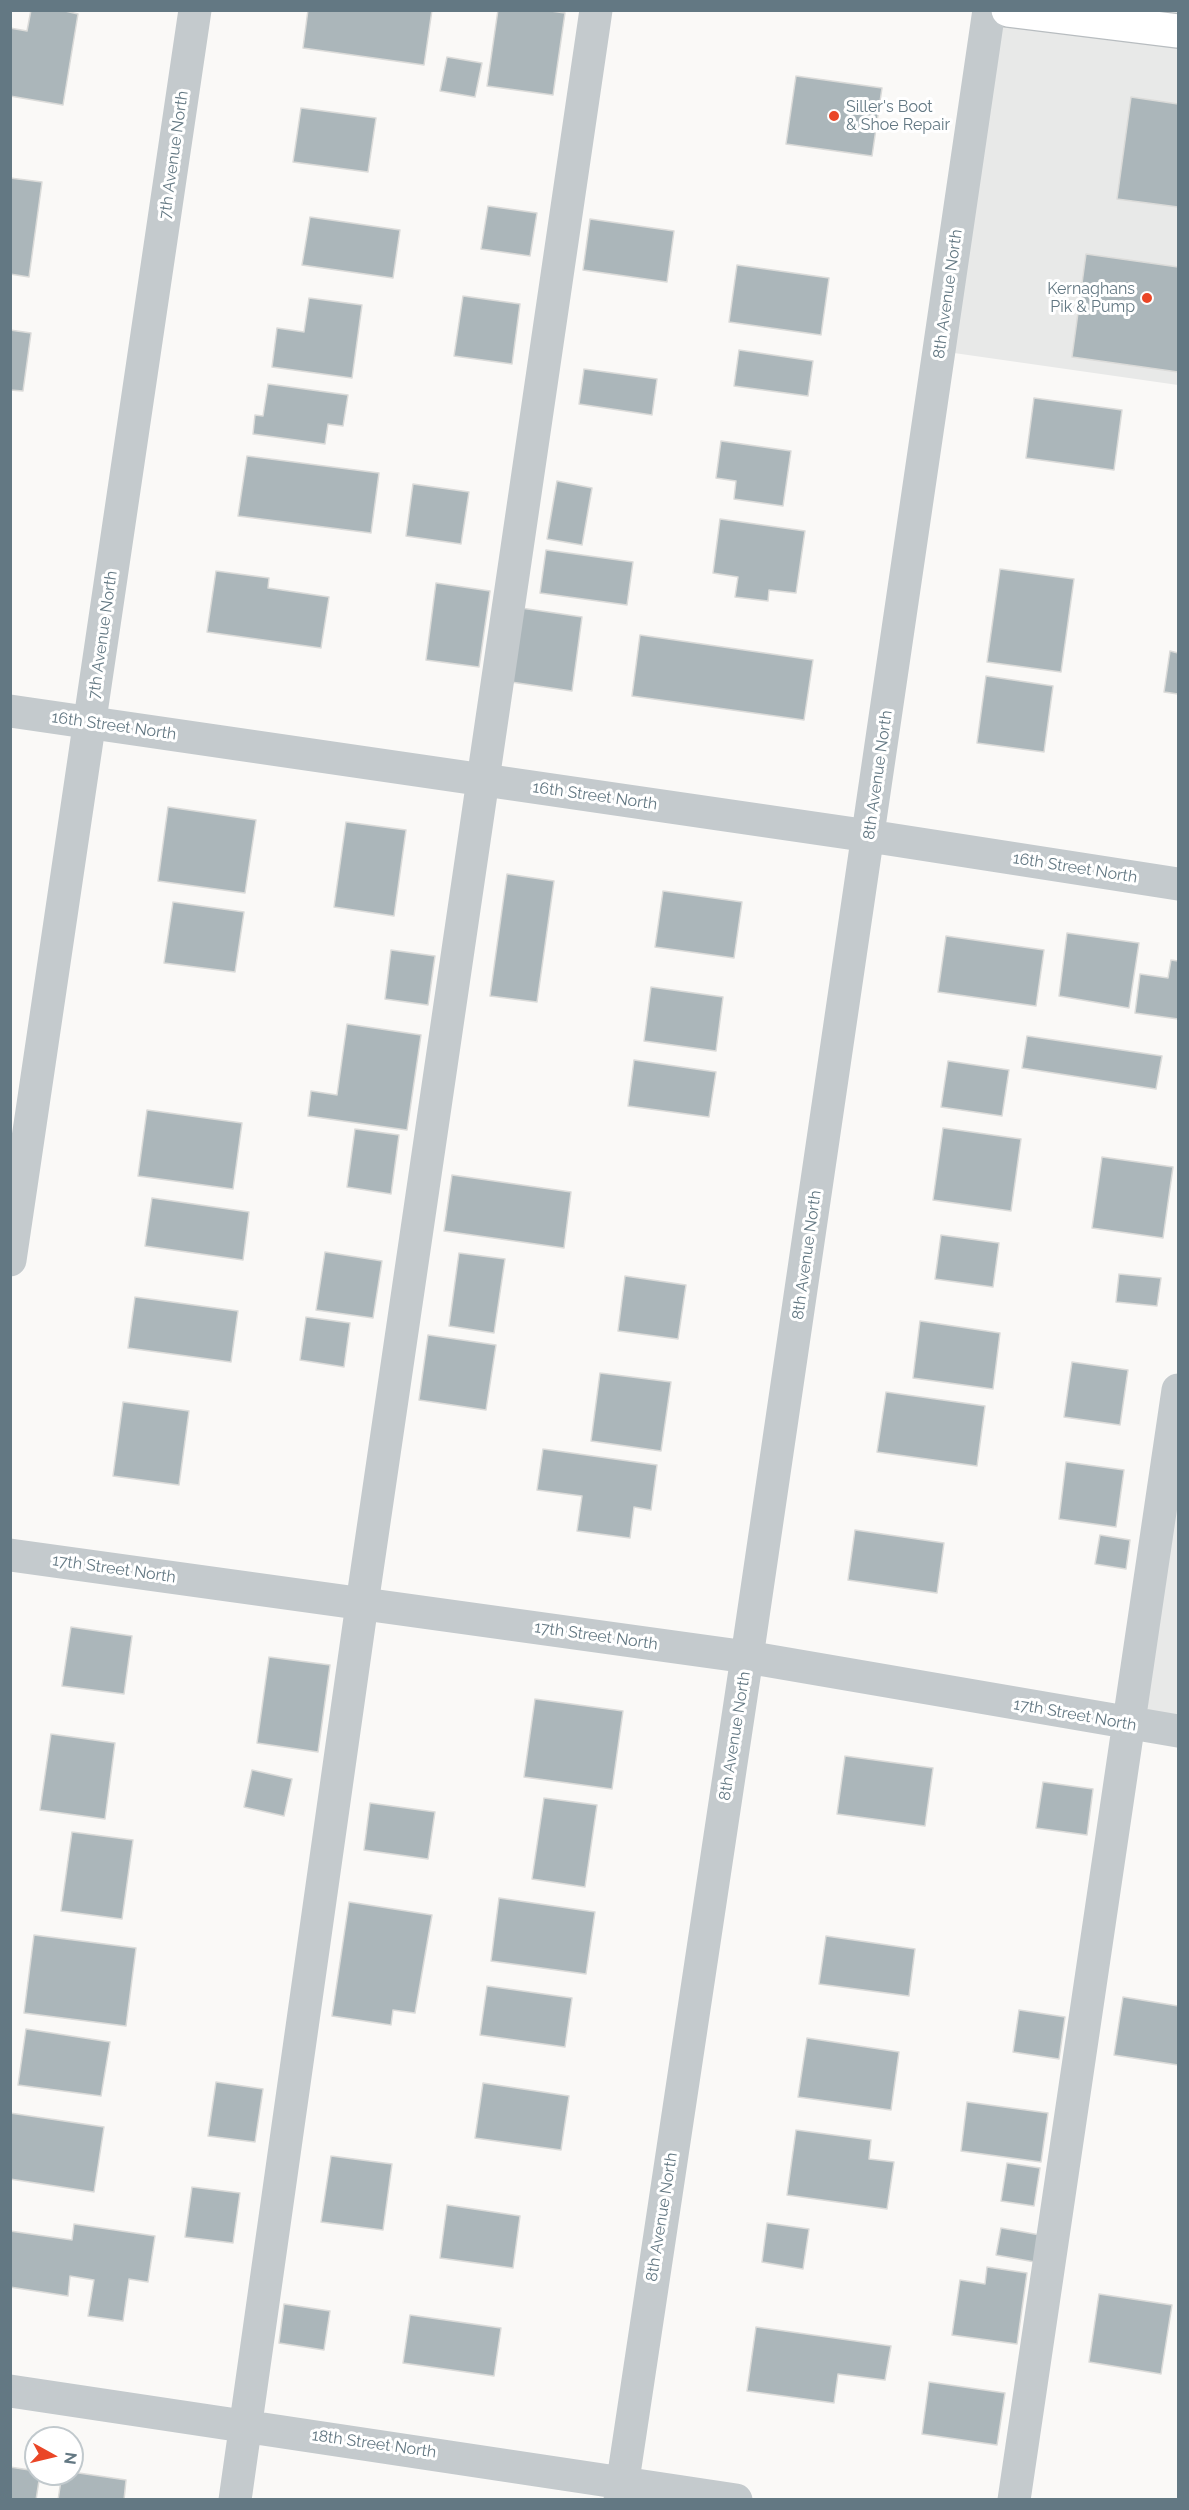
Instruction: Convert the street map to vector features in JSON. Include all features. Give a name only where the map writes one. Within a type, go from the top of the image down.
[{"type":"main road","points":[[1008,10],[1179,32]]},
{"type":"street","name":"7th Avenue North","points":[[10,1260],[195,10]]},
{"type":"street","points":[[236,2499],[362,1604],[596,10]]},
{"type":"street","name":"8th Avenue North","points":[[621,2490],[869,836],[989,10]]},
{"type":"street","name":"16th Street North","points":[[10,711],[869,836],[1179,884]]},
{"type":"street","points":[[1014,2499],[1179,1390]]},
{"type":"street","name":"17th Street North","points":[[10,1555],[747,1658],[1179,1731]]},
{"type":"street","name":"18th Street North","points":[[10,2391],[246,2426],[621,2490],[736,2499]]},
{"type":"shaded area","points":[[989,11],[1178,11],[1178,385],[940,351]]},
{"type":"shaded area","points":[[1178,1390],[1178,1731],[1130,1724]]},
{"type":"building","points":[[31,10],[61,10],[78,14],[63,105],[10,96],[10,28],[27,31]]},
{"type":"building","points":[[308,10],[432,10],[424,65],[303,48]]},
{"type":"building","points":[[498,10],[544,10],[565,13],[553,95],[487,86]]},
{"type":"building","points":[[447,57],[482,63],[475,97],[440,91]]},
{"type":"building","points":[[796,76],[882,88],[872,156],[786,144]]},
{"type":"building","points":[[1131,97],[1178,104],[1178,207],[1117,199]]},
{"type":"building","points":[[301,108],[376,118],[368,172],[293,162]]},
{"type":"building","points":[[10,178],[42,182],[29,277],[10,274]]},
{"type":"building","points":[[488,206],[537,213],[530,256],[481,249]]},
{"type":"building","points":[[310,217],[400,230],[393,278],[302,265]]},
{"type":"building","points":[[590,219],[674,231],[667,282],[583,270]]},
{"type":"building","points":[[1086,254],[1178,267],[1178,372],[1072,357]]},
{"type":"building","points":[[737,265],[829,278],[821,335],[729,322]]},
{"type":"building","points":[[463,296],[520,304],[512,364],[454,356]]},
{"type":"building","points":[[309,298],[362,305],[352,378],[272,367],[277,328],[304,332]]},
{"type":"building","points":[[10,330],[31,333],[23,391],[10,390]]},
{"type":"building","points":[[739,350],[813,361],[808,396],[734,386]]},
{"type":"building","points":[[584,369],[657,379],[652,415],[579,404]]},
{"type":"building","points":[[268,384],[348,395],[343,426],[328,424],[325,444],[253,434],[255,415],[263,416]]},
{"type":"building","points":[[1034,398],[1122,410],[1114,470],[1026,458]]},
{"type":"building","points":[[721,441],[791,451],[783,506],[734,499],[736,481],[716,478]]},
{"type":"building","points":[[247,456],[379,473],[371,533],[238,516]]},
{"type":"building","points":[[557,481],[592,488],[582,545],[547,539]]},
{"type":"building","points":[[413,484],[469,492],[461,544],[406,536]]},
{"type":"building","points":[[720,519],[805,531],[796,593],[769,590],[768,601],[735,597],[738,577],[713,573]]},
{"type":"building","points":[[546,550],[633,562],[627,605],[540,593]]},
{"type":"building","points":[[1000,569],[1074,579],[1061,672],[987,662]]},
{"type":"building","points":[[216,571],[269,578],[268,588],[329,597],[321,648],[207,632]]},
{"type":"building","points":[[436,583],[490,591],[479,667],[426,660]]},
{"type":"building","points":[[521,608],[582,617],[572,691],[511,682]]},
{"type":"building","points":[[640,635],[813,660],[804,720],[632,696]]},
{"type":"building","points":[[1170,651],[1178,653],[1178,694],[1164,692]]},
{"type":"building","points":[[986,676],[1053,686],[1044,752],[977,743]]},
{"type":"building","points":[[168,807],[256,820],[245,893],[158,881]]},
{"type":"building","points":[[346,822],[406,830],[394,916],[334,907]]},
{"type":"building","points":[[507,874],[554,881],[537,1002],[490,996]]},
{"type":"building","points":[[663,891],[742,902],[734,958],[655,947]]},
{"type":"building","points":[[173,902],[244,912],[235,972],[164,963]]},
{"type":"building","points":[[1067,933],[1139,943],[1129,1008],[1059,996]]},
{"type":"building","points":[[946,936],[1044,950],[1036,1006],[938,992]]},
{"type":"building","points":[[391,950],[435,956],[428,1005],[385,999]]},
{"type":"building","points":[[1171,960],[1178,961],[1178,1019],[1135,1013],[1140,974],[1168,978]]},
{"type":"building","points":[[651,987],[723,997],[716,1051],[644,1041]]},
{"type":"building","points":[[347,1024],[421,1035],[407,1130],[308,1116],[311,1091],[337,1095]]},
{"type":"building","points":[[1027,1036],[1162,1056],[1156,1089],[1022,1068]]},
{"type":"building","points":[[634,1060],[716,1072],[709,1117],[628,1106]]},
{"type":"building","points":[[948,1061],[1009,1070],[1002,1116],[941,1107]]},
{"type":"building","points":[[147,1110],[242,1123],[233,1189],[138,1176]]},
{"type":"building","points":[[943,1128],[1021,1139],[1011,1211],[933,1200]]},
{"type":"building","points":[[355,1129],[399,1135],[391,1194],[347,1187]]},
{"type":"building","points":[[1102,1157],[1173,1167],[1163,1238],[1092,1228]]},
{"type":"building","points":[[452,1175],[571,1192],[564,1248],[444,1231]]},
{"type":"building","points":[[152,1198],[249,1212],[243,1260],[145,1246]]},
{"type":"building","points":[[941,1235],[999,1243],[993,1287],[935,1279]]},
{"type":"building","points":[[325,1252],[382,1261],[373,1318],[316,1310]]},
{"type":"building","points":[[459,1253],[505,1259],[494,1333],[449,1326]]},
{"type":"building","points":[[1119,1274],[1161,1278],[1157,1306],[1116,1302]]},
{"type":"building","points":[[625,1276],[686,1285],[678,1339],[618,1331]]},
{"type":"building","points":[[135,1297],[238,1311],[231,1362],[128,1348]]},
{"type":"building","points":[[306,1317],[350,1323],[344,1367],[300,1360]]},
{"type":"building","points":[[920,1321],[1000,1333],[993,1389],[913,1378]]},
{"type":"building","points":[[428,1335],[496,1345],[486,1410],[419,1400]]},
{"type":"building","points":[[1072,1362],[1128,1370],[1120,1425],[1064,1417]]},
{"type":"building","points":[[600,1373],[671,1382],[661,1451],[591,1441]]},
{"type":"building","points":[[886,1392],[985,1406],[977,1466],[877,1452]]},
{"type":"building","points":[[123,1402],[189,1411],[179,1485],[113,1476]]},
{"type":"building","points":[[543,1449],[657,1465],[651,1510],[634,1507],[630,1538],[577,1531],[582,1496],[537,1490]]},
{"type":"building","points":[[1066,1462],[1124,1470],[1116,1527],[1059,1519]]},
{"type":"building","points":[[855,1530],[944,1543],[937,1593],[848,1580]]},
{"type":"building","points":[[1100,1535],[1130,1540],[1126,1569],[1095,1564]]},
{"type":"building","points":[[71,1627],[132,1636],[124,1694],[62,1686]]},
{"type":"building","points":[[269,1657],[330,1665],[318,1752],[257,1743]]},
{"type":"building","points":[[535,1699],[623,1711],[612,1789],[524,1777]]},
{"type":"building","points":[[51,1734],[115,1743],[105,1819],[40,1810]]},
{"type":"building","points":[[845,1756],[933,1768],[925,1826],[837,1814]]},
{"type":"building","points":[[252,1770],[292,1779],[284,1816],[244,1807]]},
{"type":"building","points":[[1043,1782],[1093,1789],[1087,1835],[1036,1828]]},
{"type":"building","points":[[544,1798],[597,1805],[585,1887],[532,1879]]},
{"type":"building","points":[[370,1803],[435,1812],[428,1859],[364,1850]]},
{"type":"building","points":[[72,1832],[133,1840],[122,1919],[61,1911]]},
{"type":"building","points":[[499,1898],[595,1912],[586,1974],[491,1961]]},
{"type":"building","points":[[349,1902],[432,1915],[415,2013],[393,2010],[391,2025],[332,2016]]},
{"type":"building","points":[[34,1935],[136,1948],[126,2026],[24,2013]]},
{"type":"building","points":[[826,1936],[915,1949],[909,1996],[819,1984]]},
{"type":"building","points":[[487,1986],[572,1998],[565,2047],[480,2035]]},
{"type":"building","points":[[1123,1997],[1178,2006],[1178,2065],[1114,2055]]},
{"type":"building","points":[[1019,2010],[1065,2017],[1059,2059],[1013,2052]]},
{"type":"building","points":[[26,2029],[110,2042],[101,2096],[18,2085]]},
{"type":"building","points":[[807,2038],[899,2052],[891,2110],[798,2097]]},
{"type":"building","points":[[216,2082],[263,2089],[255,2142],[208,2136]]},
{"type":"building","points":[[483,2083],[569,2096],[561,2150],[475,2138]]},
{"type":"building","points":[[967,2102],[1048,2113],[1041,2162],[961,2151]]},
{"type":"building","points":[[10,2113],[104,2127],[94,2192],[10,2179]]},
{"type":"building","points":[[796,2130],[871,2140],[869,2159],[894,2162],[887,2209],[787,2195]]},
{"type":"building","points":[[331,2156],[392,2164],[383,2230],[321,2222]]},
{"type":"building","points":[[1007,2163],[1040,2168],[1034,2206],[1001,2201]]},
{"type":"building","points":[[192,2187],[240,2193],[233,2243],[185,2237]]},
{"type":"building","points":[[447,2205],[520,2216],[513,2268],[440,2258]]},
{"type":"building","points":[[767,2223],[809,2229],[803,2269],[762,2262]]},
{"type":"building","points":[[74,2224],[155,2236],[148,2282],[129,2279],[123,2321],[88,2316],[94,2280],[70,2276],[68,2296],[10,2287],[10,2231],[72,2240]]},
{"type":"building","points":[[1001,2228],[1040,2235],[1035,2262],[996,2255]]},
{"type":"building","points":[[987,2267],[1027,2273],[1017,2344],[952,2335],[960,2280],[985,2284]]},
{"type":"building","points":[[1099,2294],[1172,2305],[1161,2374],[1089,2362]]},
{"type":"building","points":[[284,2304],[330,2311],[324,2350],[279,2343]]},
{"type":"building","points":[[410,2315],[501,2328],[494,2376],[403,2363]]},
{"type":"building","points":[[756,2327],[891,2346],[885,2380],[838,2374],[834,2403],[747,2391]]},
{"type":"building","points":[[929,2382],[1005,2393],[997,2445],[922,2434]]},
{"type":"building","points":[[10,2467],[24,2469],[24,2486],[38,2486],[36,2500],[10,2500]]},
{"type":"building","points":[[84,2474],[126,2480],[124,2500],[58,2500],[60,2486],[84,2486]]},
{"type":"place","name":"Siller's Boot & Shoe Repair","points":[[834,116]]},
{"type":"place","name":"Kernaghans Pik & Pump","points":[[1147,298]]}]
